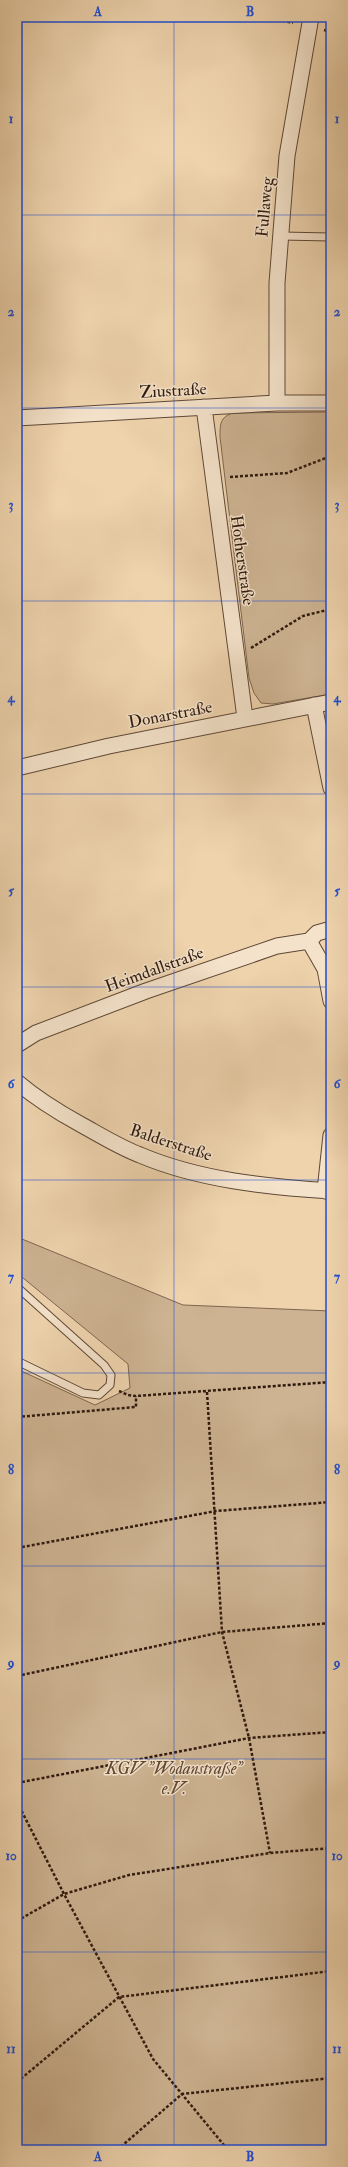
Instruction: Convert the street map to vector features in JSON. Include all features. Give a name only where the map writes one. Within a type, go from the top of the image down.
[{"type":"street","name":"Fullaweg","points":[[277,403],[277,283],[287,156],[312,17]]},
{"type":"street","name":"Ziustraße","points":[[17,418],[277,403],[331,403]]},
{"type":"street","name":"Hotherstraße","points":[[204,407],[245,718]]},
{"type":"street","name":"Donarstraße","points":[[17,768],[109,746],[331,702]]},
{"type":"street","points":[[314,705],[331,788]]},
{"type":"street","name":"Heimdallstraße","points":[[17,1045],[36,1033],[146,991],[278,946],[309,941],[317,933],[331,929]]},
{"type":"street","points":[[309,941],[328,968],[331,1001]]},
{"type":"street","name":"Balderstraße","points":[[17,1082],[55,1110],[109,1141],[140,1155],[203,1174],[252,1183],[328,1191]]},
{"type":"street","points":[[328,1191],[331,1135]]},
{"type":"lane","points":[[281,236],[331,237]]},
{"type":"lane","points":[[17,1287],[104,1365],[111,1374],[110,1385],[99,1395],[83,1393],[17,1361]]},
{"type":"path","points":[[213,479],[288,473],[331,456]]},
{"type":"path","points":[[237,657],[303,616],[331,609]]},
{"type":"path","points":[[110,1385],[128,1395],[136,1396],[331,1382]]},
{"type":"path","points":[[207,1392],[216,1511],[222,1632],[250,1738],[270,1853]]},
{"type":"path","points":[[17,1417],[136,1407],[136,1396]]},
{"type":"path","points":[[17,1548],[216,1511],[331,1502]]},
{"type":"path","points":[[17,1676],[222,1632],[331,1623]]},
{"type":"path","points":[[17,1783],[250,1738],[331,1732]]},
{"type":"path","points":[[17,1802],[64,1894],[153,2059],[228,2150]]},
{"type":"path","points":[[17,1921],[64,1894],[128,1875],[270,1853],[331,1848]]},
{"type":"path","points":[[17,2082],[119,1997],[331,1971]]},
{"type":"path","points":[[117,2150],[182,2094],[331,2078]]},
{"type":"green space","points":[[233,413],[331,413],[331,694],[273,704],[261,703],[254,693],[249,678],[220,437],[221,425],[225,417]]},
{"type":"green space","name":"KGV \"Wodanstraße\" e.V.","points":[[17,1237],[183,1305],[331,1311],[331,2150],[17,2150],[17,1369],[95,1405],[130,1388],[128,1364],[17,1273]]}]
